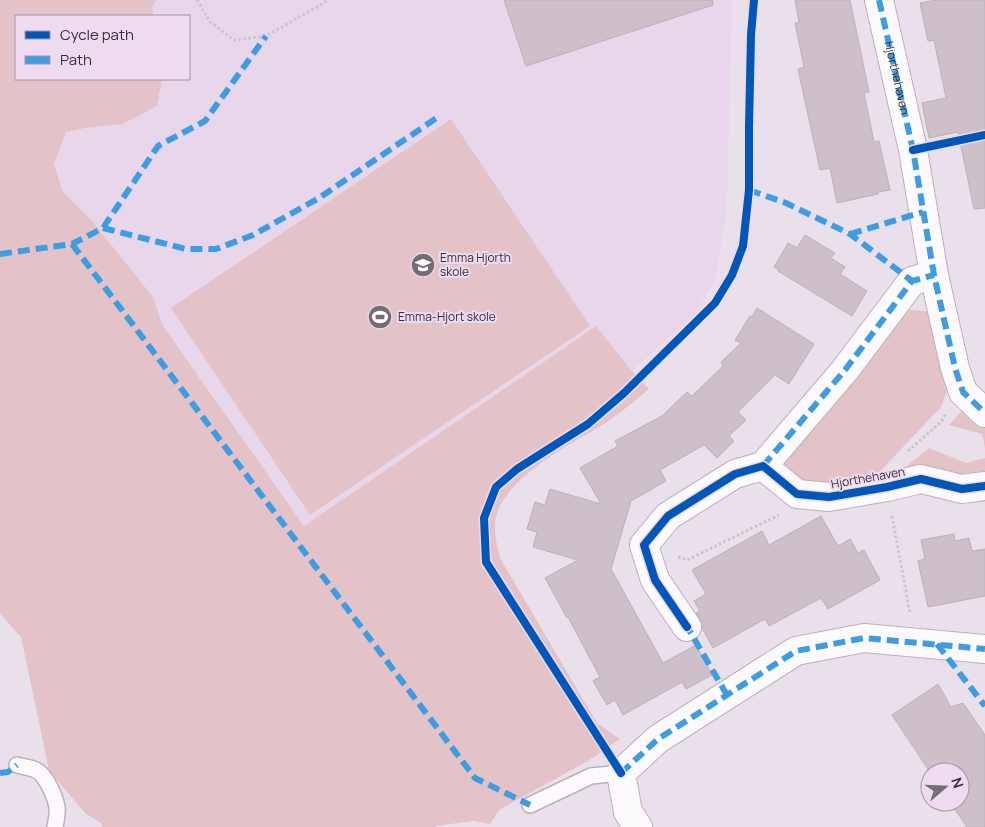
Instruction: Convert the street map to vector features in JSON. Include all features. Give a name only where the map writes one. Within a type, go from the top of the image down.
[{"type":"street","name":"Hjorthehaven","points":[[879,0],[913,150],[934,275],[955,368],[963,392],[985,413]]},
{"type":"street","points":[[687,626],[655,580],[644,545],[668,516],[735,474],[763,466],[845,370],[912,281],[934,275]]},
{"type":"street","name":"Hjorthehaven","points":[[763,466],[797,494],[829,497],[921,479],[962,489],[985,486]]},
{"type":"street","points":[[638,827],[628,812],[620,773],[658,739],[796,651],[864,638],[985,649]]},
{"type":"lane","points":[[17,765],[38,771],[46,779],[57,807],[55,827]]},
{"type":"lane","points":[[530,804],[591,776],[620,773]]},
{"type":"path","points":[[197,0],[210,22],[234,40],[266,36],[329,0]]},
{"type":"path","points":[[644,545],[687,560],[781,514]]},
{"type":"shaded area","points":[[0,0],[156,0],[152,8],[154,15],[15,15],[15,80],[162,80],[157,106],[122,124],[66,132],[54,164],[63,192],[93,222],[153,297],[163,326],[304,526],[596,326],[649,389],[613,418],[533,469],[508,493],[497,512],[495,525],[500,558],[597,723],[620,739],[588,761],[499,810],[490,824],[473,821],[436,827],[102,827],[101,823],[86,814],[49,770],[21,637],[0,614]]},
{"type":"shaded area","name":"Emma Hjorth skole","points":[[156,0],[732,0],[727,208],[715,280],[696,313],[632,371],[596,326],[304,526],[163,326],[153,297],[93,222],[63,192],[54,164],[66,132],[157,106],[162,80],[190,80],[190,15],[154,15],[152,8]]},
{"type":"shaded area","name":"Emma-Hjort skole","points":[[451,119],[590,326],[310,515],[171,308]]},
{"type":"shaded area","points":[[905,309],[932,312],[950,383],[941,407],[872,480],[817,488],[791,477],[781,457]]},
{"type":"shaded area","points":[[965,407],[985,427],[985,448],[982,434],[949,425]]},
{"type":"shaded area","points":[[929,448],[966,463],[985,458],[985,477],[894,476]]},
{"type":"building","points":[[504,0],[713,0],[713,5],[526,66]]},
{"type":"building","points":[[795,0],[850,0],[869,92],[864,93],[874,142],[879,141],[890,190],[837,203],[830,168],[820,170],[798,69],[804,67],[795,23],[799,22]]},
{"type":"building","points":[[936,0],[985,0],[985,208],[974,209],[958,132],[929,138],[922,103],[946,98],[934,40],[928,41],[920,3]]},
{"type":"building","points":[[805,235],[835,253],[831,258],[845,267],[840,274],[867,291],[852,316],[774,267],[788,243],[797,248]]},
{"type":"building","points":[[757,308],[814,344],[789,384],[775,375],[738,412],[746,420],[729,436],[734,441],[717,458],[704,445],[660,470],[666,481],[631,501],[611,569],[663,663],[696,645],[712,675],[686,689],[682,682],[623,715],[615,700],[607,705],[593,681],[600,677],[545,578],[578,560],[533,547],[537,532],[527,529],[535,502],[545,505],[550,489],[601,504],[580,468],[618,446],[615,441],[662,416],[687,392],[692,396],[723,366],[721,362],[741,343],[735,340]]},
{"type":"building","points":[[821,516],[838,546],[850,539],[858,553],[864,550],[880,580],[828,609],[821,598],[769,626],[765,619],[713,648],[696,613],[700,611],[694,601],[706,594],[692,570],[762,531],[769,545]]},
{"type":"building","points":[[954,534],[955,541],[969,538],[972,551],[985,549],[985,596],[928,607],[918,561],[925,559],[921,540]]},
{"type":"building","points":[[938,684],[951,707],[963,703],[985,735],[985,827],[967,827],[957,812],[970,812],[970,762],[923,762],[892,715]]},
{"type":"marked path","points":[[879,0],[913,150],[934,275],[955,368],[963,392],[985,413]]},
{"type":"marked path","points":[[0,254],[72,244],[103,228],[158,146],[205,121],[266,36]]},
{"type":"marked path","points":[[103,228],[186,249],[216,249],[253,235],[319,198],[438,117]]},
{"type":"marked path","points":[[749,190],[786,203],[850,234],[912,281]]},
{"type":"marked path","points":[[850,234],[923,212]]},
{"type":"marked path","points":[[72,244],[475,778],[530,805]]},
{"type":"marked path","points":[[763,466],[845,370],[912,281],[934,275]]},
{"type":"marked path","points":[[685,623],[727,695]]},
{"type":"marked path","points":[[621,773],[658,739],[796,651],[864,638],[985,649]]},
{"type":"marked path","points":[[937,644],[985,706]]},
{"type":"marked path","points":[[0,773],[8,772],[17,765]]},
{"type":"cycle path","points":[[621,773],[486,562],[484,518],[496,487],[517,469],[588,424],[624,393],[715,303],[732,275],[743,246],[749,190],[751,35],[754,0]]},
{"type":"cycle path","points":[[913,150],[985,135]]},
{"type":"cycle path","points":[[687,627],[655,580],[644,545],[668,516],[735,474],[763,466],[797,494],[829,497],[921,479],[962,489],[985,486]]},
{"type":"place","name":"Emma Hjorth skole","points":[[423,265]]},
{"type":"place","name":"Emma-Hjort skole","points":[[380,317]]}]
